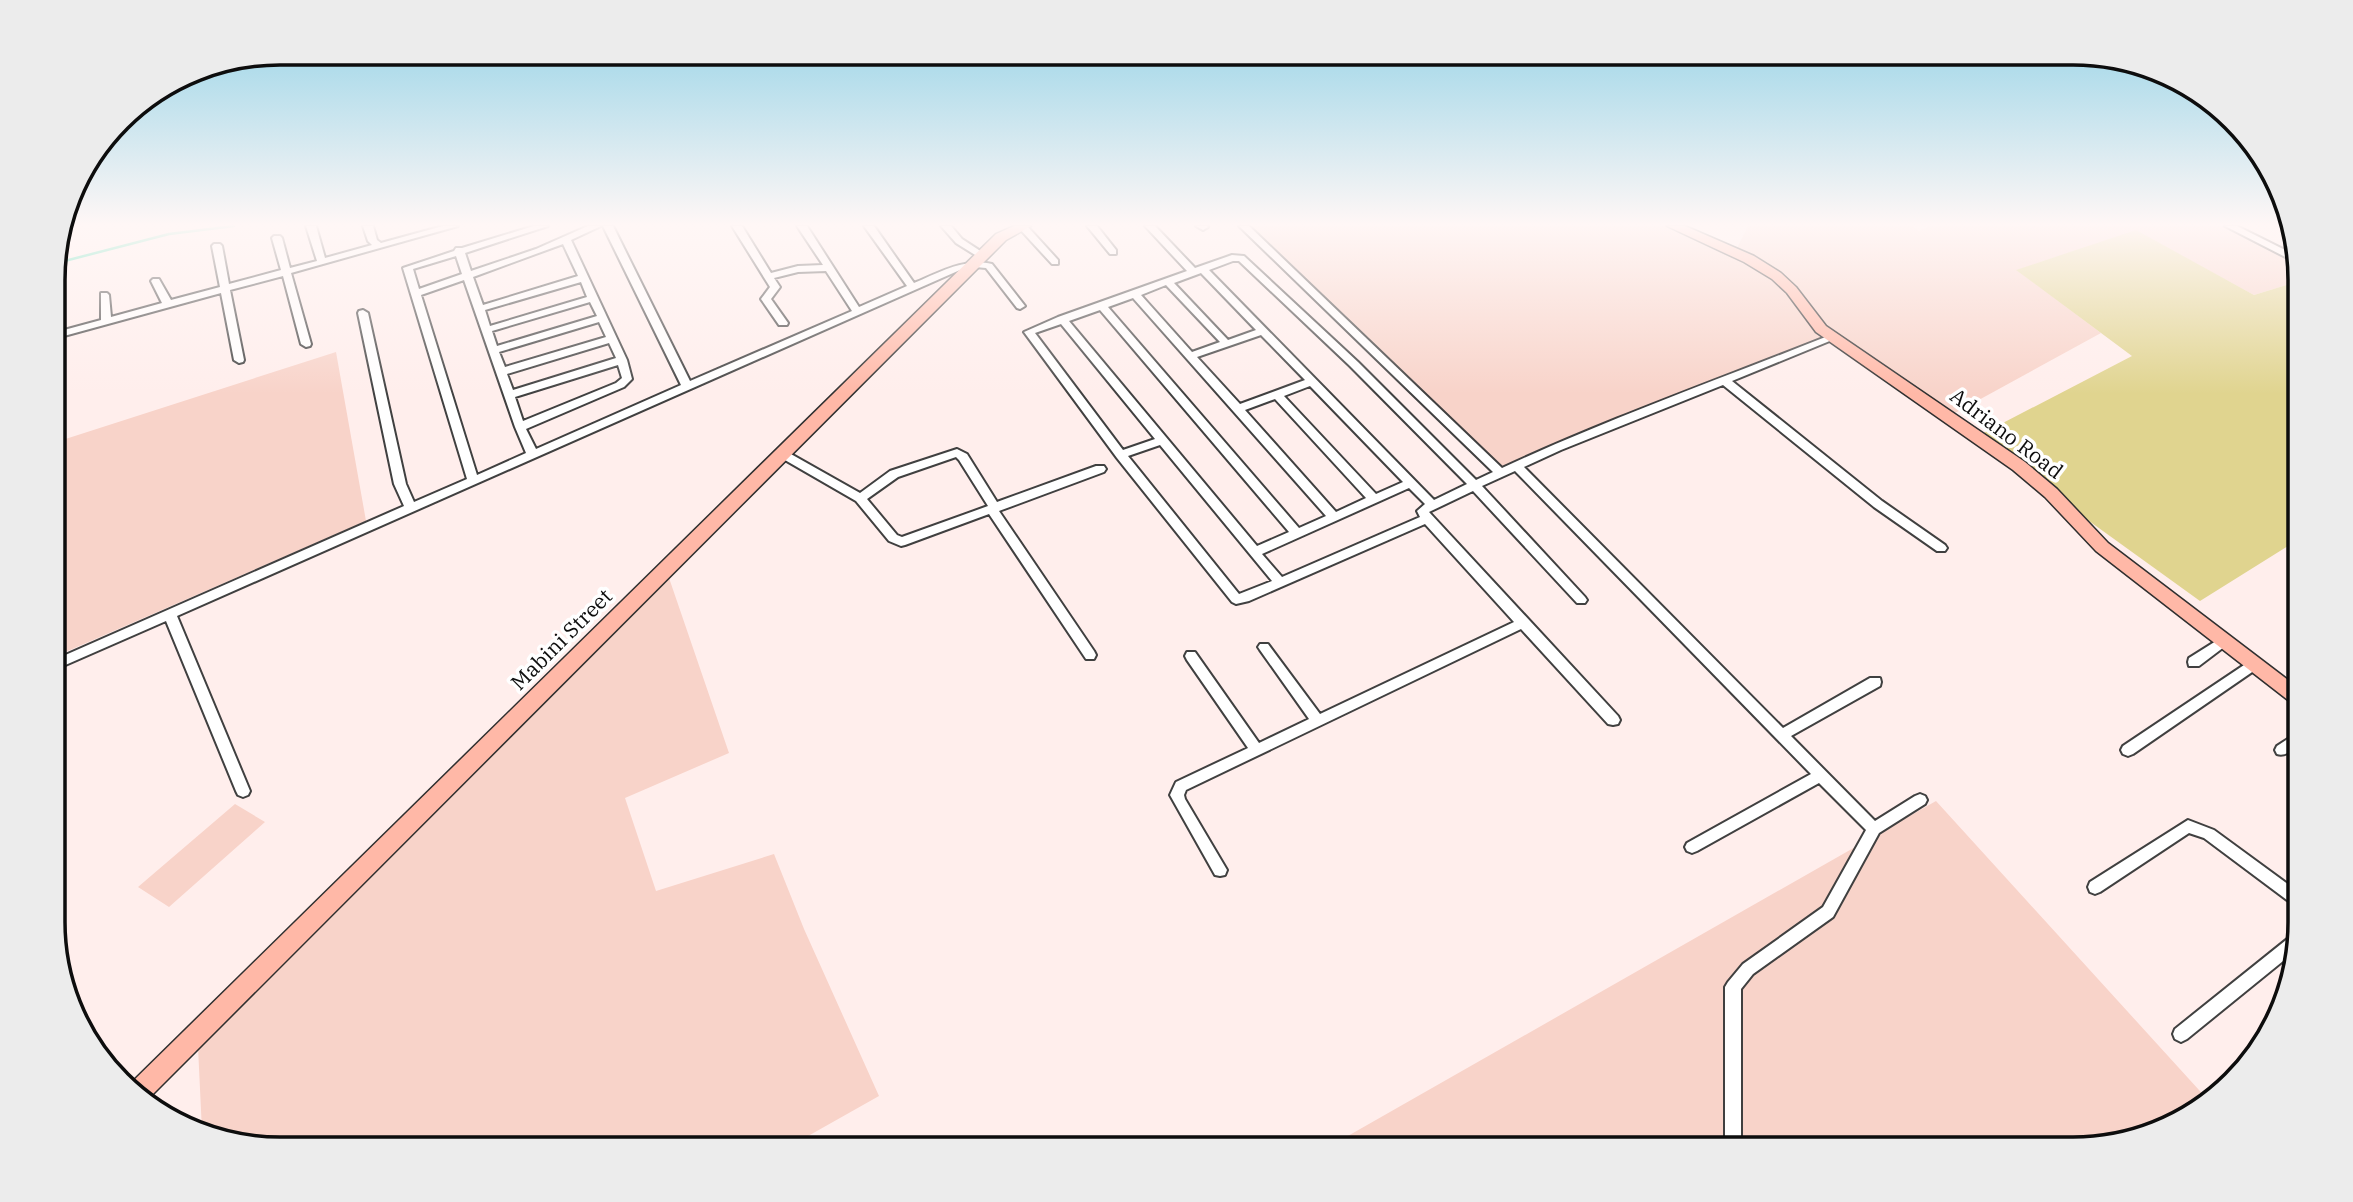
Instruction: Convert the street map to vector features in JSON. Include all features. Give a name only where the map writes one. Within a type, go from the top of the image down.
[{"type":"main road","name":"Mabini Street","points":[[143,1088],[956,282]]},
{"type":"main road","name":"Adriano Road","points":[[1783,282],[1811,321],[1832,338],[2020,466],[2051,493],[2102,547],[2288,690]]},
{"type":"street","points":[[157,282],[168,304]]},
{"type":"street","points":[[223,282],[239,360]]},
{"type":"street","points":[[65,333],[249,282]]},
{"type":"street","points":[[289,282],[306,344]]},
{"type":"street","points":[[413,282],[473,481]]},
{"type":"street","points":[[416,293],[449,282]]},
{"type":"street","points":[[469,282],[520,428],[533,455]]},
{"type":"street","points":[[479,309],[569,282]]},
{"type":"street","points":[[520,428],[625,382],[627,377],[622,360],[585,282]]},
{"type":"street","points":[[636,282],[687,387]]},
{"type":"street","points":[[772,282],[775,287],[766,299],[783,323]]},
{"type":"street","points":[[838,282],[857,311]]},
{"type":"street","points":[[909,282],[912,287]]},
{"type":"street","points":[[65,660],[924,282]]},
{"type":"street","points":[[1002,282],[1020,306]]},
{"type":"street","points":[[1164,282],[1033,329],[1029,334],[1236,599],[1245,598],[1427,519]]},
{"type":"street","points":[[1168,282],[1227,344]]},
{"type":"street","points":[[1211,282],[1263,331],[1432,505]]},
{"type":"street","points":[[1267,282],[1474,485],[1581,600]]},
{"type":"street","points":[[1302,282],[1500,472]]},
{"type":"street","points":[[1133,293],[1334,517]]},
{"type":"street","points":[[104,295],[106,321]]},
{"type":"street","points":[[486,330],[593,298]]},
{"type":"street","points":[[1101,305],[1297,533]]},
{"type":"street","points":[[363,313],[400,484],[411,508]]},
{"type":"street","points":[[493,351],[602,318]]},
{"type":"street","points":[[1062,318],[1280,583]]},
{"type":"street","points":[[1191,356],[1263,331]]},
{"type":"street","points":[[1613,720],[1423,512],[1514,465],[1832,338]]},
{"type":"street","points":[[501,372],[612,339]]},
{"type":"street","points":[[509,395],[622,360]]},
{"type":"street","points":[[1724,380],[1878,504],[1941,548]]},
{"type":"street","points":[[1238,409],[1312,381]]},
{"type":"street","points":[[1276,394],[1373,498]]},
{"type":"street","points":[[1121,455],[1162,440]]},
{"type":"street","points":[[782,453],[860,498],[893,538],[901,542],[1100,469]]},
{"type":"street","points":[[860,498],[894,474],[957,453],[1090,655]]},
{"type":"street","points":[[1514,465],[1874,829]]},
{"type":"street","points":[[1255,552],[1411,483]]},
{"type":"street","points":[[170,615],[243,791]]},
{"type":"street","points":[[1220,870],[1179,801],[1177,790],[1187,782],[1525,622]]},
{"type":"street","points":[[2193,663],[2224,641]]},
{"type":"street","points":[[1264,647],[1317,720]]},
{"type":"street","points":[[1191,656],[1256,749]]},
{"type":"street","points":[[2128,750],[2253,664]]},
{"type":"street","points":[[1781,735],[1875,682]]},
{"type":"street","points":[[2282,750],[2288,745]]},
{"type":"street","points":[[1692,847],[1821,775]]},
{"type":"street","points":[[1733,1137],[1733,987],[1748,969],[1828,912],[1874,829],[1920,800]]},
{"type":"street","points":[[2095,887],[2188,825],[2209,834],[2288,892]]},
{"type":"street","points":[[2181,1034],[2286,949]]},
{"type":"shaded area","points":[[1305,282],[2033,282],[2101,333],[1955,413],[1825,336],[1494,470]]},
{"type":"shaded area","points":[[2032,282],[2231,282],[2254,295],[2288,284],[2288,546],[2200,601],[1974,438],[2132,356]]},
{"type":"shaded area","points":[[2230,282],[2288,282],[2288,284],[2254,295]]},
{"type":"shaded area","points":[[336,352],[366,521],[65,652],[65,439]]},
{"type":"shaded area","points":[[668,575],[729,753],[625,798],[656,891],[774,854],[804,929],[879,1096],[806,1137],[251,1135],[202,1123],[198,1047]]},
{"type":"shaded area","points":[[1936,801],[2202,1094],[2169,1115],[2143,1126],[2088,1137],[1346,1137]]},
{"type":"shaded area","points":[[235,804],[265,822],[169,907],[138,887]]}]
